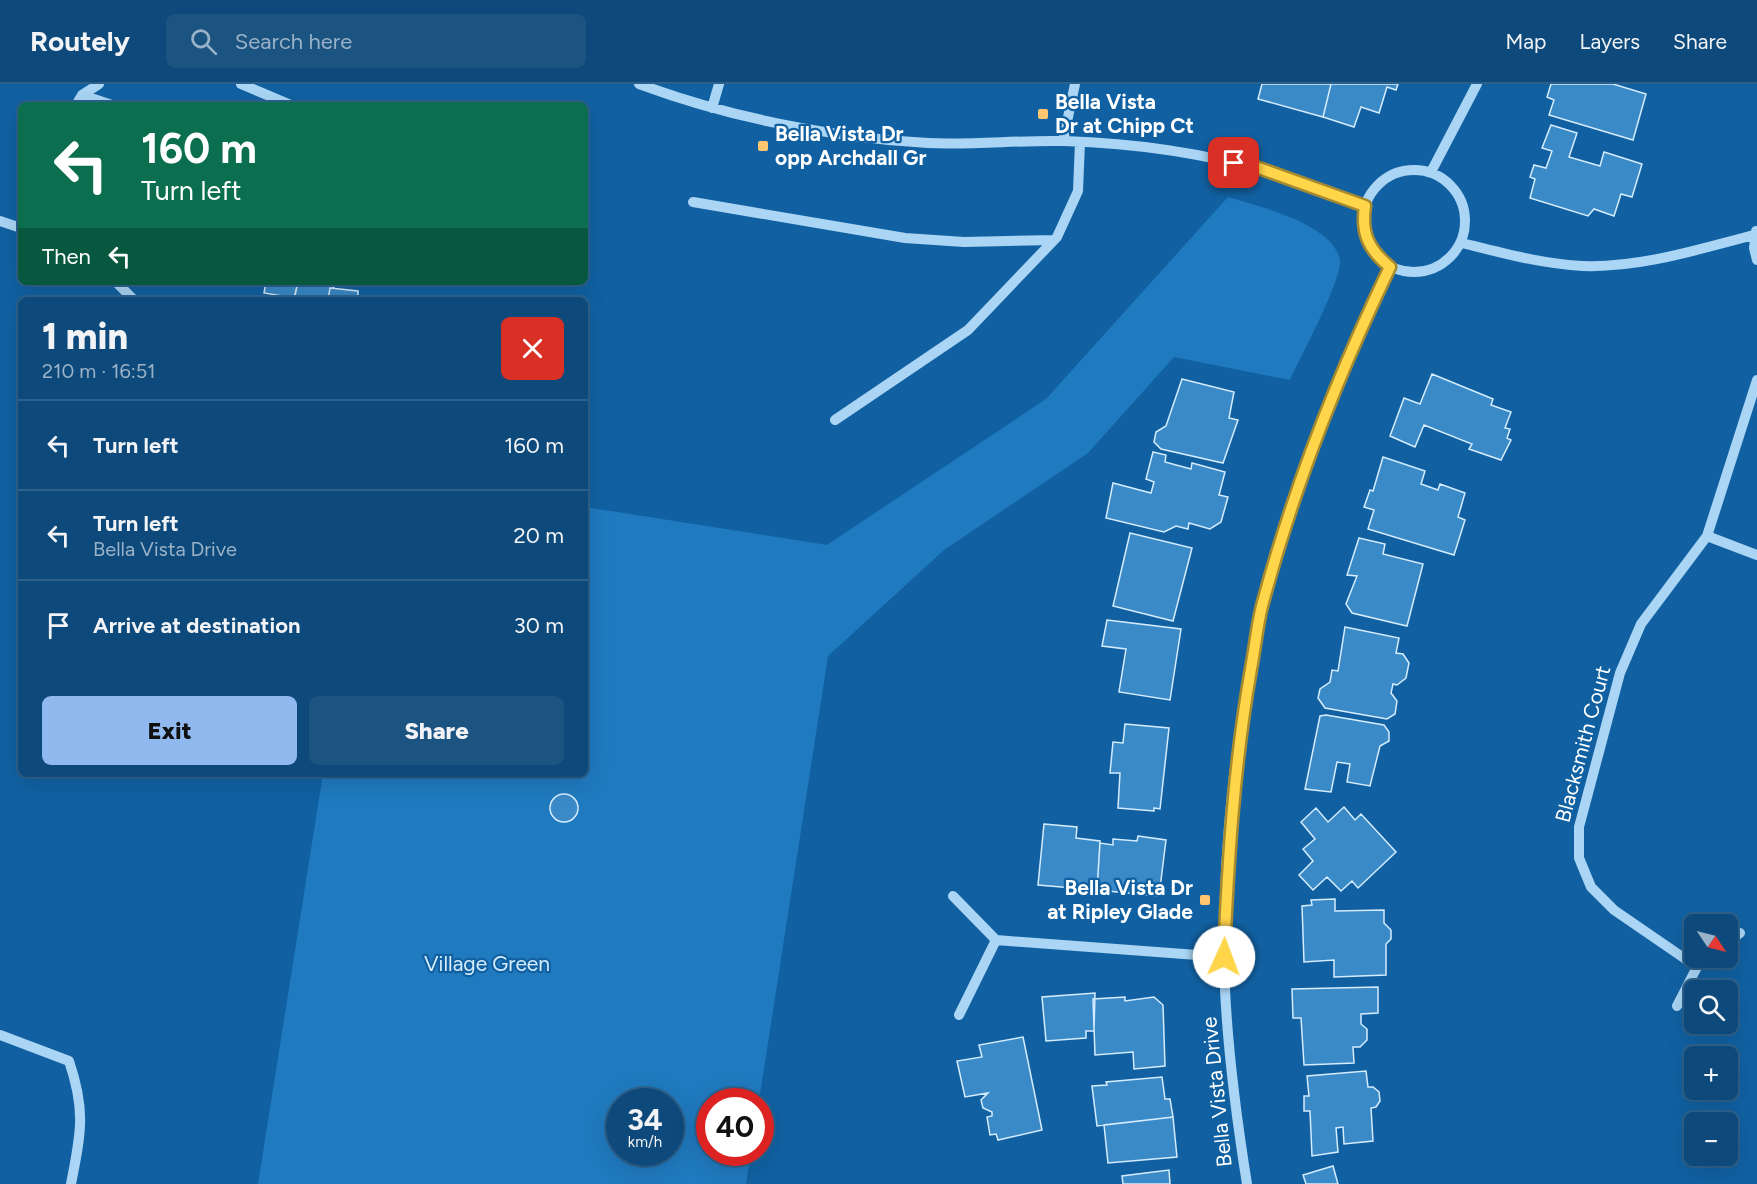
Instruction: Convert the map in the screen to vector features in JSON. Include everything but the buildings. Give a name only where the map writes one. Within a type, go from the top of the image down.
[{"type":"street","points":[[78,102],[82,95],[99,84]]},
{"type":"street","points":[[241,84],[284,102]]},
{"type":"street","points":[[639,84],[712,108],[816,131],[926,142],[995,144],[1063,141],[1167,150],[1256,167],[1365,206]]},
{"type":"street","points":[[712,108],[718,84]]},
{"type":"street","points":[[1063,141],[1075,84]]},
{"type":"street","points":[[1431,172],[1477,84]]},
{"type":"street","points":[[82,95],[103,102]]},
{"type":"street","points":[[835,420],[968,330],[1054,240],[1078,191],[1080,142]]},
{"type":"street","points":[[1415,169],[1431,172],[1445,180],[1456,191],[1464,205],[1466,220],[1462,243],[1447,261],[1434,269],[1404,272],[1390,267],[1376,256],[1367,241],[1363,224],[1365,206],[1378,185],[1399,172],[1415,169]]},
{"type":"street","points":[[693,202],[905,238],[964,243],[1054,240]]},
{"type":"street","points":[[0,221],[18,227]]},
{"type":"street","points":[[1462,243],[1540,262],[1584,266],[1624,264],[1660,258],[1756,232],[1757,260]]},
{"type":"street","name":"Bella Vista Drive","points":[[1247,1184],[1232,1085],[1224,957],[1230,825],[1242,723],[1262,608],[1303,472],[1366,317],[1390,267]]},
{"type":"street","points":[[119,285],[131,297]]},
{"type":"street","name":"Blacksmith Court","points":[[1684,958],[1614,910],[1591,887],[1579,858],[1579,827],[1620,673],[1641,624],[1707,536],[1757,380]]},
{"type":"street","points":[[1707,536],[1757,555]]},
{"type":"street","points":[[953,896],[996,940],[1224,957]]},
{"type":"street","points":[[959,1015],[996,940]]},
{"type":"street","points":[[1677,1006],[1696,968]]},
{"type":"street","points":[[0,1035],[69,1061],[80,1093],[80,1123],[71,1184]]},
{"type":"green space","name":"Village Green","points":[[1228,197],[1275,211],[1310,227],[1335,248],[1340,261],[1339,270],[1320,319],[1290,380],[1174,357],[1088,453],[944,550],[828,656],[761,1088],[696,1088],[696,1166],[749,1166],[746,1184],[258,1184],[323,777],[588,777],[588,507],[827,545],[1046,399]]},
{"type":"place","name":"Bella Vista Dr at Chipp Ct","points":[[1043,114]]},
{"type":"place","name":"Bella Vista Dr opp Archdall Gr","points":[[763,146]]},
{"type":"place","name":"Bella Vista Dr at Ripley Glade","points":[[1205,900]]},
{"type":"route","points":[[1224,957],[1229,837],[1242,723],[1262,608],[1303,472],[1366,317],[1390,267],[1376,256],[1367,241],[1363,224],[1365,206],[1256,167],[1234,163]]}]
